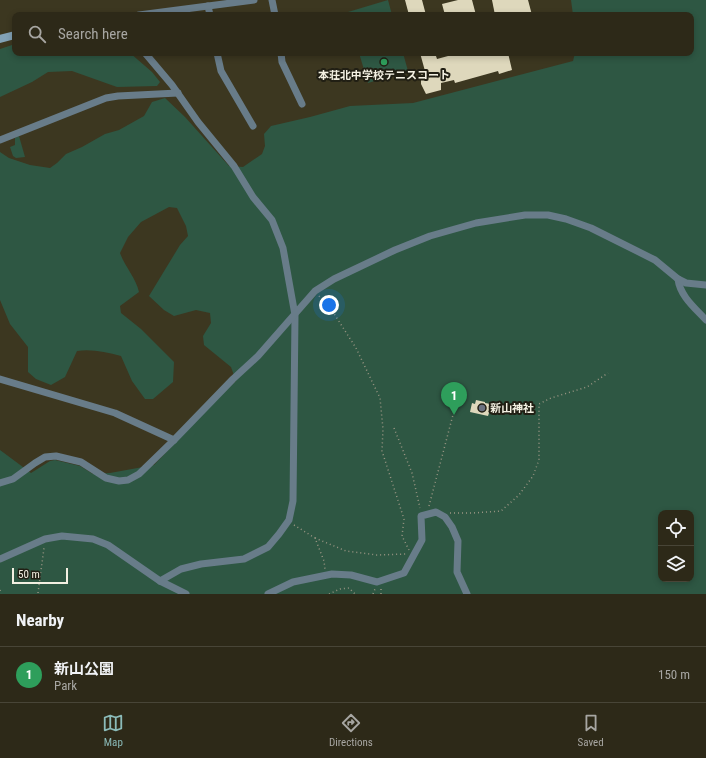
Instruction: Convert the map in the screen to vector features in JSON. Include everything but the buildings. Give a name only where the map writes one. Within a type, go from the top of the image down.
[{"type":"street","points":[[162,12],[254,0]]},
{"type":"street","points":[[272,0],[274,12]]},
{"type":"street","points":[[208,6],[209,12]]},
{"type":"street","points":[[0,39],[12,36]]},
{"type":"street","points":[[148,56],[178,92],[198,122],[234,166],[253,197],[272,220],[283,248],[295,315],[293,501],[289,520],[268,547],[244,559],[201,564],[181,569],[160,581]]},
{"type":"street","points":[[218,56],[221,71],[254,126]]},
{"type":"street","points":[[281,56],[282,62],[302,104]]},
{"type":"street","points":[[0,140],[106,98],[178,92]]},
{"type":"street","points":[[0,483],[13,479],[45,457],[56,456],[81,462],[106,478],[119,481],[128,480],[139,474],[233,379],[258,356],[315,292],[334,279],[395,250],[430,236],[476,223],[525,215],[548,215],[566,219],[591,228],[655,260],[678,279],[686,283],[706,285]]},
{"type":"street","points":[[678,279],[679,286],[686,298],[706,320]]},
{"type":"street","points":[[0,379],[115,413],[174,440]]},
{"type":"street","points":[[268,594],[293,582],[326,575],[351,575],[377,582],[404,573],[422,540],[424,515],[436,512],[445,517],[452,527],[458,541],[457,572],[467,594]]},
{"type":"street","points":[[0,559],[45,539],[62,536],[94,539],[108,544],[160,581],[186,594]]},
{"type":"path","points":[[289,520],[297,527],[315,538],[346,551],[377,555],[411,553],[402,536],[404,519],[382,451],[383,429],[380,398],[356,348],[332,312],[315,292]]},
{"type":"path","points":[[436,512],[473,513],[501,511],[519,496],[533,476],[539,460],[539,404],[551,398],[588,387],[608,373]]},
{"type":"path","points":[[424,515],[454,411]]},
{"type":"path","points":[[394,428],[412,473],[424,515]]},
{"type":"path","points":[[315,538],[324,561],[326,575]]},
{"type":"path","points":[[42,594],[38,594],[45,539]]},
{"type":"path","points":[[329,594],[340,589],[349,588],[355,594]]},
{"type":"path","points":[[0,590],[1,594]]},
{"type":"green space","points":[[388,0],[391,12],[348,12]]},
{"type":"green space","points":[[571,0],[706,0],[706,594],[0,594],[0,450],[31,473],[50,461],[55,460],[80,466],[93,474],[110,473],[154,465],[236,381],[231,367],[204,345],[203,336],[211,323],[210,313],[196,310],[174,316],[164,310],[149,296],[180,245],[188,236],[186,226],[177,208],[169,207],[141,222],[128,237],[120,253],[138,287],[139,292],[120,306],[121,313],[141,329],[174,362],[173,382],[153,399],[145,399],[132,381],[121,356],[104,352],[83,350],[77,351],[65,377],[51,385],[36,379],[28,372],[28,347],[10,324],[0,300],[0,152],[9,158],[30,165],[50,168],[66,154],[105,134],[119,130],[144,116],[152,102],[165,98],[185,117],[229,166],[243,167],[262,154],[265,146],[264,134],[271,126],[350,106],[413,103],[573,61],[574,56],[694,56],[694,12],[573,12]]},
{"type":"green space","points":[[12,45],[12,56],[133,56],[152,72],[160,82],[157,86],[117,87],[72,71],[48,72],[32,82],[0,97],[0,49]]},
{"type":"green space","name":"本荘北中学校テニスコート","points":[[360,56],[404,56],[408,71],[368,83]]},
{"type":"green space","points":[[19,136],[25,157],[16,158],[13,156],[10,147],[15,145],[15,138]]},
{"type":"place","name":"本荘北中学校テニスコート","points":[[384,62]]},
{"type":"place","name":"新山神社","points":[[482,408]]},
{"type":"place","name":"新山公園","points":[[454,415]]}]
